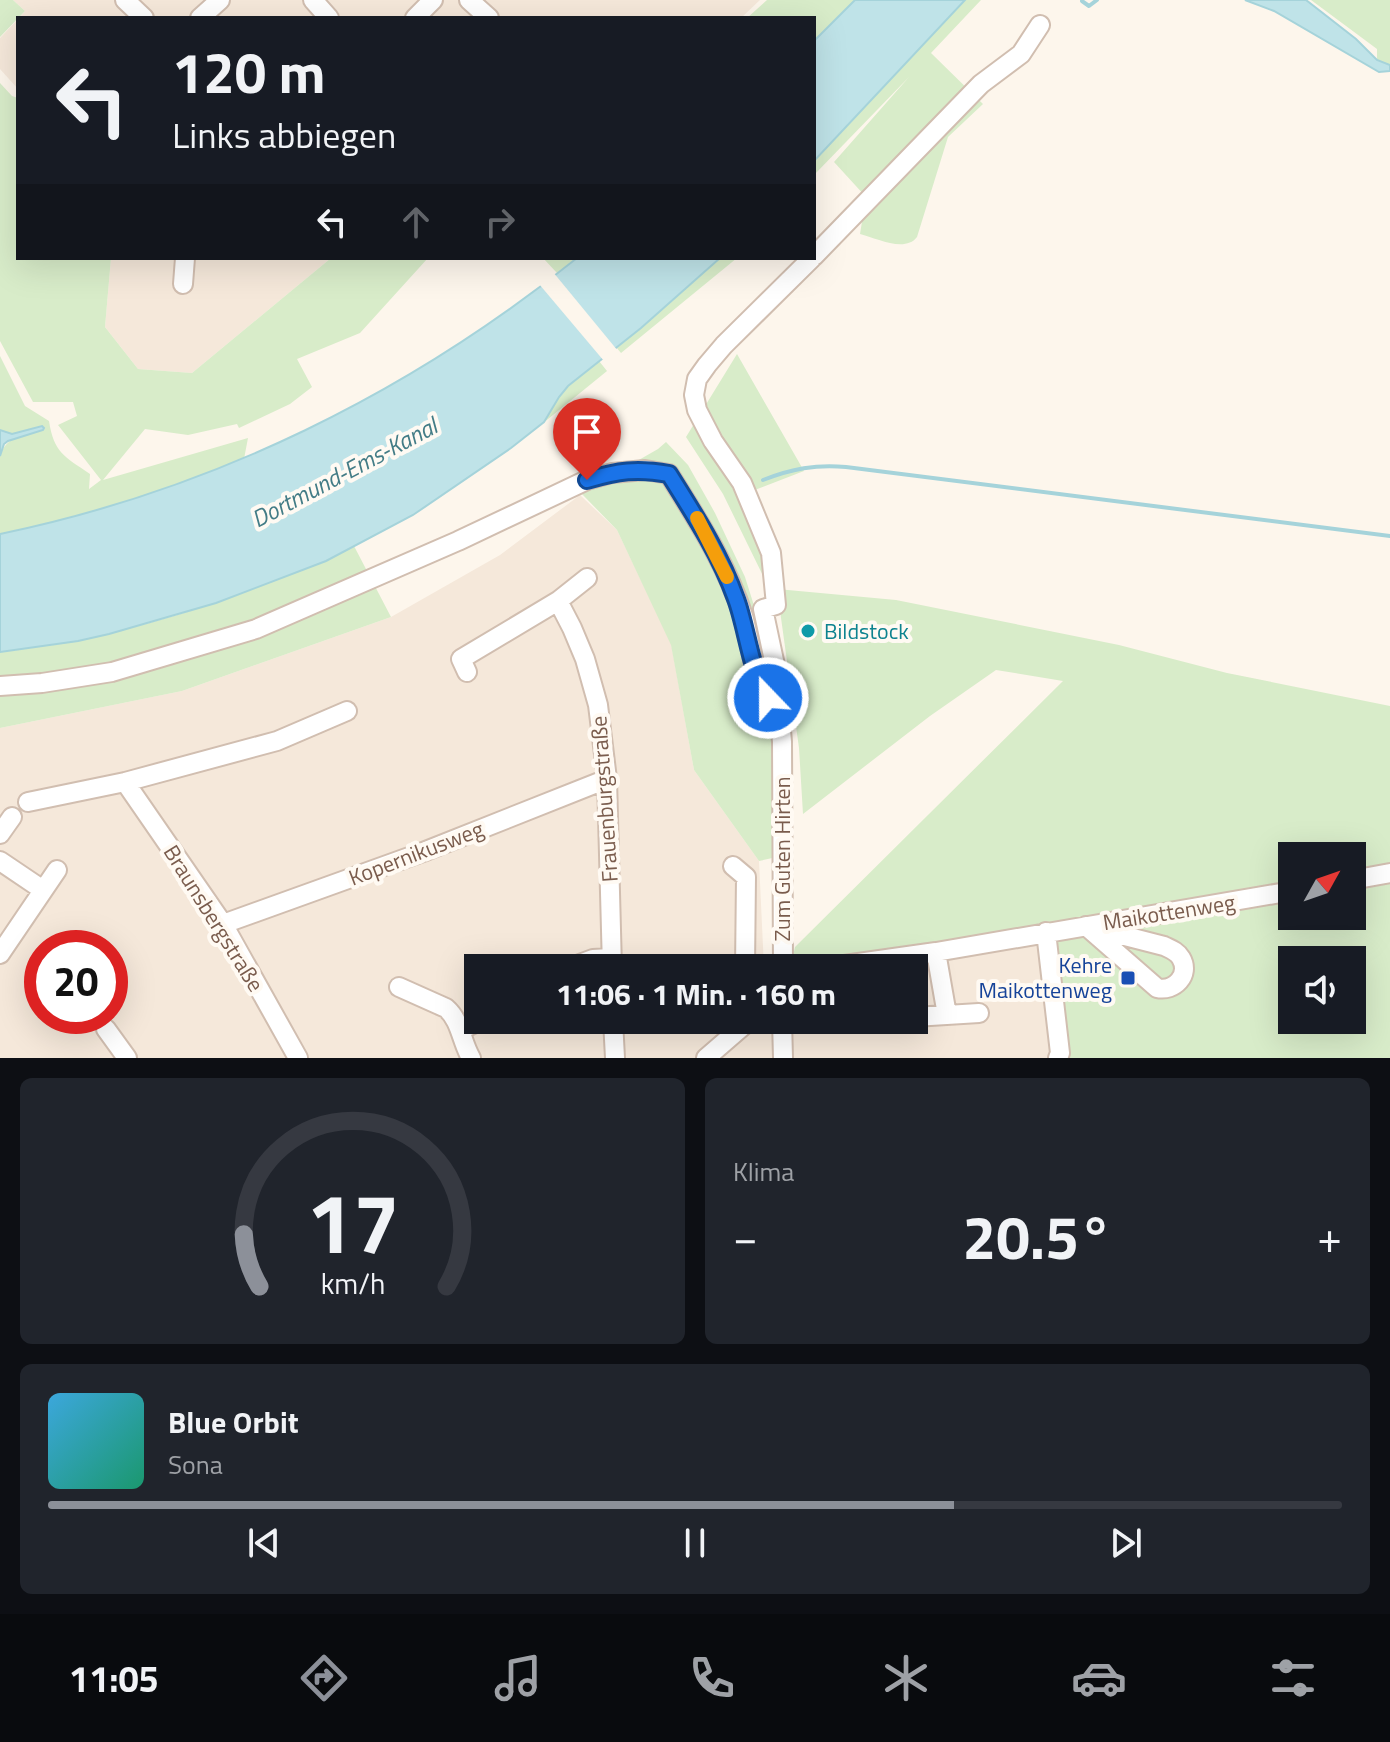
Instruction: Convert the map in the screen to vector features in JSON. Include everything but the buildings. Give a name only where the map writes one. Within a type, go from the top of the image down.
[{"type":"street","points":[[125,0],[142,16]]},
{"type":"street","points":[[202,16],[220,0]]},
{"type":"street","points":[[313,0],[327,16]]},
{"type":"street","points":[[417,16],[433,0]]},
{"type":"street","points":[[469,0],[487,16]]},
{"type":"street","points":[[816,254],[981,84],[1021,54],[1040,25]]},
{"type":"street","points":[[183,284],[185,260]]},
{"type":"street","name":"Zum Guten Hirten","points":[[779,954],[764,903],[782,742],[780,701],[763,609],[776,605],[771,553],[742,483],[713,441],[697,410],[694,395],[697,379],[724,345],[810,260]]},
{"type":"street","points":[[0,686],[112,672],[256,629],[458,541],[587,480],[612,473],[645,470],[669,474],[700,524],[735,594],[763,691],[768,698],[780,701]]},
{"type":"street","points":[[464,665],[587,578]]},
{"type":"street","name":"Frauenburgstraße","points":[[558,601],[585,659],[598,705],[607,779],[612,954]]},
{"type":"street","points":[[28,802],[125,782],[277,741],[347,711]]},
{"type":"street","name":"Kopernikusweg","points":[[223,924],[423,852],[607,779]]},
{"type":"street","name":"Braunsbergstraße","points":[[125,782],[223,924],[298,1058]]},
{"type":"street","points":[[0,834],[12,817]]},
{"type":"street","points":[[0,861],[43,890]]},
{"type":"street","points":[[733,866],[746,877],[764,903],[749,954]]},
{"type":"street","points":[[0,954],[57,870]]},
{"type":"street","points":[[1366,877],[1390,873]]},
{"type":"street","name":"Maikottenweg","points":[[922,954],[1278,893]]},
{"type":"street","points":[[1086,926],[1174,951],[1181,958],[1182,977],[1173,987],[1157,988],[1086,926]]},
{"type":"street","points":[[1046,932],[1060,1053],[1058,1058]]},
{"type":"street","points":[[936,952],[947,1015]]},
{"type":"street","points":[[399,987],[446,1008],[456,1020],[471,1058]]},
{"type":"street","points":[[928,1016],[979,1013]]},
{"type":"street","points":[[460,1030],[464,1028]]},
{"type":"street","points":[[110,1034],[127,1058]]},
{"type":"street","points":[[614,1034],[615,1058]]},
{"type":"street","points":[[706,1058],[734,1034]]},
{"type":"street","points":[[782,1034],[783,1058]]},
{"type":"shaded area","points":[[13,0],[760,0],[743,16],[21,16],[25,11]]},
{"type":"shaded area","points":[[16,21],[16,87],[0,69],[0,38]]},
{"type":"shaded area","points":[[111,260],[329,260],[192,373],[138,369],[105,327]]},
{"type":"shaded area","points":[[580,495],[617,530],[671,643],[694,770],[759,861],[763,954],[464,954],[464,1034],[928,1034],[928,959],[1278,905],[1278,908],[1084,1058],[0,1058],[0,728],[182,691],[391,617],[500,555]]},
{"type":"green space","points":[[0,0],[13,0],[25,11],[16,16],[16,20],[0,37]]},
{"type":"green space","points":[[767,0],[855,0],[816,39],[816,16],[749,16]]},
{"type":"green space","points":[[965,0],[981,0],[931,53],[983,104],[948,137],[917,237],[912,242],[898,244],[860,234],[866,197],[834,162],[909,77],[816,173],[816,159]]},
{"type":"green space","points":[[1311,0],[1390,0],[1390,65],[1377,60],[1377,49]]},
{"type":"green space","points":[[0,83],[16,97],[16,260],[111,260],[105,327],[138,369],[192,373],[329,260],[426,260],[360,333],[297,359],[312,387],[290,404],[239,428],[237,424],[188,435],[145,429],[103,480],[248,438],[244,459],[124,502],[0,534],[0,456],[12,440],[43,430],[42,426],[12,434],[0,430],[0,356],[25,406],[49,421],[57,447],[90,474],[89,489],[101,480],[58,425],[77,416],[73,402],[33,402],[0,341]]},
{"type":"green space","points":[[545,260],[574,260],[557,273]]},
{"type":"green space","points":[[718,260],[735,260],[621,353],[616,347]]},
{"type":"green space","points":[[737,354],[804,471],[752,491],[769,588],[723,494],[686,437]]},
{"type":"green space","points":[[599,361],[607,371],[537,428],[567,387]]},
{"type":"green space","points":[[666,442],[688,465],[715,513],[745,577],[762,631],[771,682],[777,857],[759,861],[694,770],[671,645],[617,530],[581,493]]},
{"type":"green space","points":[[354,546],[391,617],[182,691],[0,728],[0,652],[68,642],[166,618],[263,585]]},
{"type":"green space","points":[[777,589],[896,600],[1119,645],[1227,673],[1390,706],[1390,1058],[1062,1058],[1048,924],[858,954],[793,954],[795,947],[1063,681],[996,670],[930,716],[803,814],[799,748]]},
{"type":"water","points":[[855,0],[965,0],[816,159],[816,39]]},
{"type":"water","points":[[1245,0],[1306,0],[1356,39],[1377,60],[1390,65],[1390,71],[1379,72],[1274,11]]},
{"type":"water","name":"Dortmund-Ems-Kanal","points":[[574,260],[718,260],[641,328],[568,386],[544,422],[413,515],[326,561],[216,603],[109,634],[0,652],[0,534],[79,515],[231,463],[305,430],[376,393],[512,307]]},
{"type":"water","points":[[42,426],[43,430],[8,441],[0,456],[0,430],[12,434]]},
{"type":"pier","points":[[553,272],[618,351],[604,361],[539,284]]},
{"type":"waterway","points":[[1082,1],[1089,6],[1097,0]]},
{"type":"waterway","points":[[763,480],[804,468],[846,467],[1390,536]]},
{"type":"slow traffic","points":[[697,518],[727,577]]},
{"type":"place","name":"Bildstock","points":[[808,631]]},
{"type":"place","name":"Kehre Maikottenweg","points":[[1128,978]]},
{"type":"route","points":[[587,480],[612,473],[645,470],[669,474],[731,583],[763,691],[768,698]]}]
